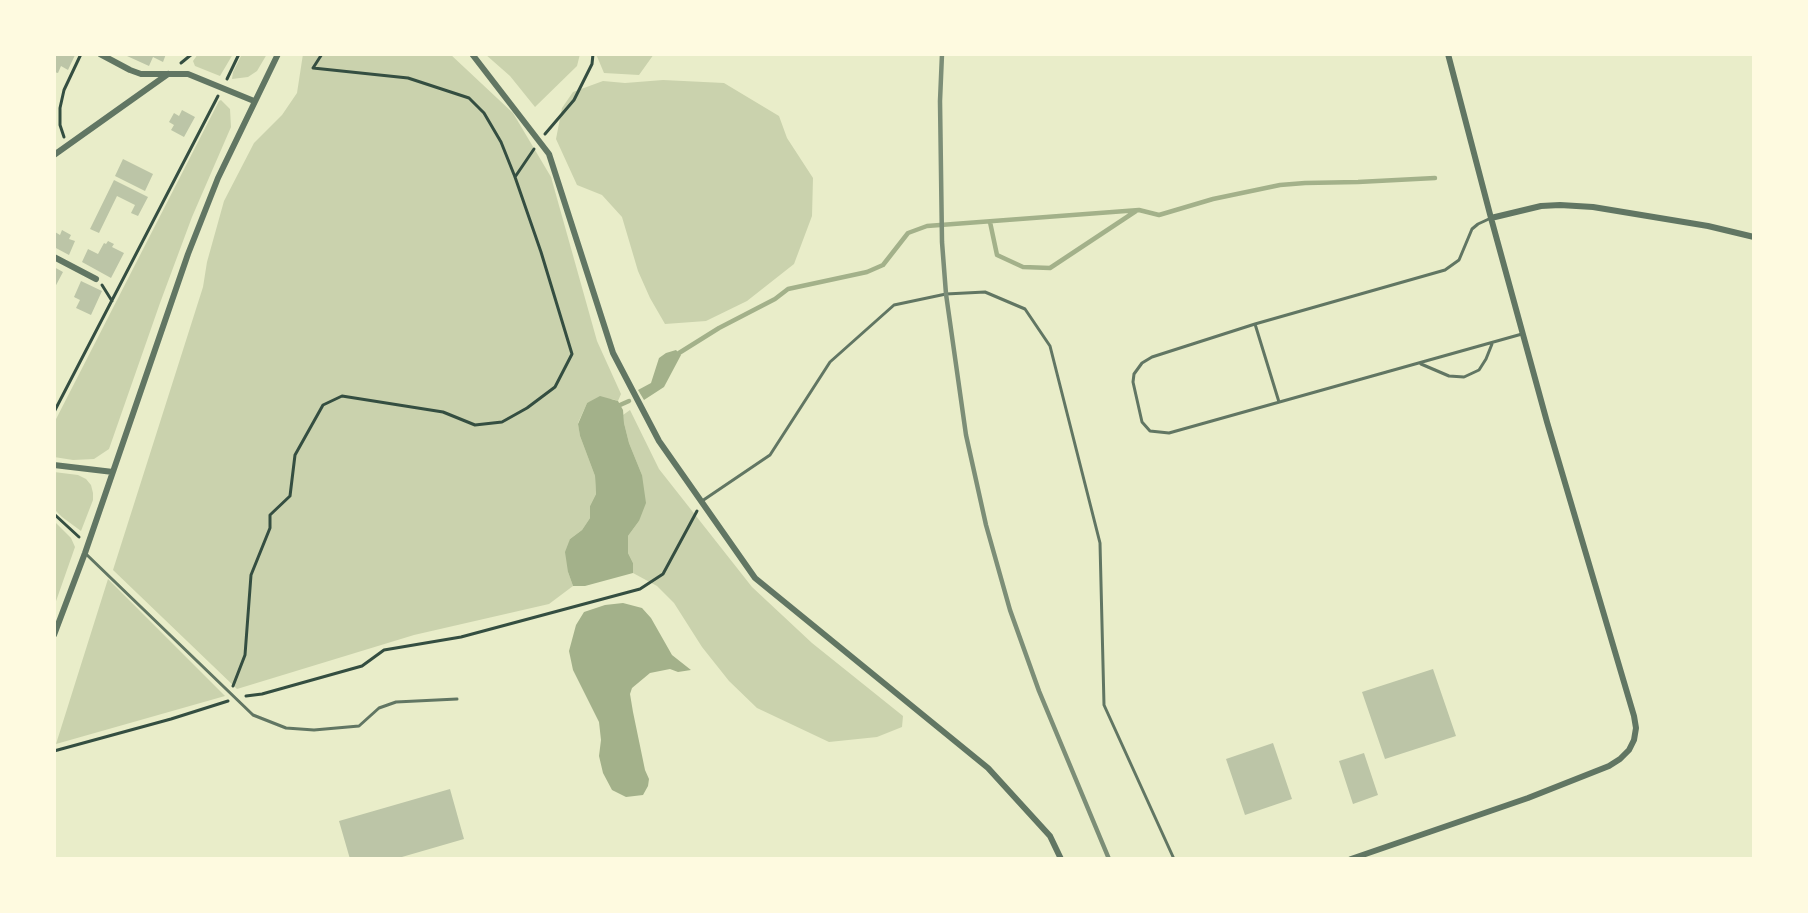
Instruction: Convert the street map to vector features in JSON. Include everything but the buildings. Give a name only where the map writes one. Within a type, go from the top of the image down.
[{"type":"street","points":[[100,54],[141,74],[188,74],[254,101]]},
{"type":"street","points":[[54,634],[85,553],[188,254],[219,178],[278,54]]},
{"type":"street","points":[[472,54],[549,154],[613,352],[659,441],[755,579],[988,768],[1050,836],[1061,859]]},
{"type":"street","points":[[1351,859],[1528,798],[1609,766],[1629,750],[1636,728],[1550,433],[1448,54]]},
{"type":"street","points":[[54,155],[168,74]]},
{"type":"street","points":[[1491,218],[1541,206],[1593,207],[1708,226],[1754,237]]},
{"type":"street","points":[[54,256],[96,279]]},
{"type":"street","points":[[54,465],[113,472]]},
{"type":"lane","points":[[1491,218],[1472,229],[1459,260],[1445,270],[1255,324],[1152,357],[1137,368],[1133,382],[1142,422],[1150,431],[1169,433],[1523,334]]},
{"type":"lane","points":[[702,501],[770,454],[830,362],[894,305],[946,294],[985,292],[1025,309],[1050,346],[1100,543],[1104,705],[1174,859]]},
{"type":"lane","points":[[1255,324],[1279,402]]},
{"type":"lane","points":[[1419,363],[1449,376],[1464,377],[1479,370],[1492,342]]},
{"type":"lane","points":[[85,553],[253,715],[286,728],[314,730],[359,726],[379,708],[396,702],[458,699]]},
{"type":"path","points":[[66,146],[60,125],[60,108],[64,90],[81,54]]},
{"type":"path","points":[[54,412],[239,54]]},
{"type":"path","points":[[231,694],[245,656],[251,575],[270,528],[270,515],[290,496],[295,455],[323,405],[342,396],[443,412],[475,425],[502,422],[527,408],[555,387],[572,354],[541,252],[514,177],[501,142],[484,114],[469,98],[408,78],[313,68],[322,54]]},
{"type":"path","points":[[514,177],[528,161],[539,141],[574,100],[592,64],[593,54]]},
{"type":"path","points":[[96,279],[112,301]]},
{"type":"path","points":[[54,751],[246,696],[262,694],[362,666],[384,650],[461,637],[639,589],[663,573],[702,501]]},
{"type":"path","points":[[54,514],[87,545]]},
{"type":"shaded area","points":[[198,54],[233,54],[220,76],[195,66],[193,61]]},
{"type":"shaded area","points":[[242,54],[267,54],[257,71],[248,77],[232,79],[233,72]]},
{"type":"shaded area","points":[[303,54],[450,54],[513,113],[551,177],[597,341],[621,394],[618,401],[612,399],[587,403],[578,423],[580,436],[595,476],[596,494],[590,506],[590,518],[582,530],[570,539],[568,572],[573,586],[549,604],[414,635],[237,689],[113,570],[203,287],[207,262],[224,201],[254,143],[282,115],[297,93]]},
{"type":"shaded area","points":[[485,54],[580,54],[577,66],[535,107],[510,76]]},
{"type":"shaded area","points":[[596,54],[654,54],[639,75],[604,73]]},
{"type":"shaded area","points":[[663,80],[724,83],[779,116],[787,138],[813,178],[812,216],[794,264],[747,301],[706,321],[665,324],[638,271],[622,217],[602,195],[577,185],[556,139],[562,108],[573,92],[603,81],[625,83]]},
{"type":"shaded area","points":[[221,100],[230,109],[231,127],[192,217],[109,449],[94,459],[73,460],[54,457],[54,423]]},
{"type":"shaded area","points":[[676,350],[681,355],[664,387],[644,400],[638,390],[651,383],[659,358]]},
{"type":"shaded area","points":[[600,396],[618,401],[623,410],[629,443],[642,475],[646,503],[639,521],[628,536],[628,553],[633,563],[633,573],[585,586],[573,586],[565,552],[570,539],[582,530],[590,518],[590,506],[596,494],[595,476],[580,436],[578,424],[587,403]]},
{"type":"shaded area","points":[[630,410],[659,469],[752,587],[812,643],[903,716],[902,727],[877,737],[829,742],[757,708],[729,681],[702,647],[674,603],[657,586],[633,573],[633,563],[628,553],[628,536],[639,521],[642,475],[629,443],[624,423],[623,415]]},
{"type":"shaded area","points":[[54,472],[78,475],[91,485],[93,500],[81,531],[54,509]]},
{"type":"shaded area","points":[[54,521],[71,538],[75,547],[54,607]]},
{"type":"shaded area","points":[[108,579],[225,696],[56,744]]},
{"type":"shaded area","points":[[623,603],[642,608],[651,618],[672,655],[691,670],[678,672],[670,669],[650,673],[632,688],[630,694],[633,712],[645,770],[649,779],[643,795],[626,797],[612,790],[603,773],[599,756],[601,740],[599,722],[573,670],[569,651],[576,625],[584,612],[605,605]]},
{"type":"waterway","points":[[679,353],[719,328],[775,299],[788,289],[867,272],[883,265],[908,233],[927,226],[1139,210],[1159,215],[1213,199],[1280,185],[1435,178]]},
{"type":"waterway","points":[[990,222],[997,255],[1023,267],[1050,268],[1136,211]]},
{"type":"waterway","points":[[620,405],[629,401]]},
{"type":"railway","points":[[942,54],[940,101],[942,242],[946,294],[966,435],[986,525],[1010,610],[1039,691],[1109,859]]}]
